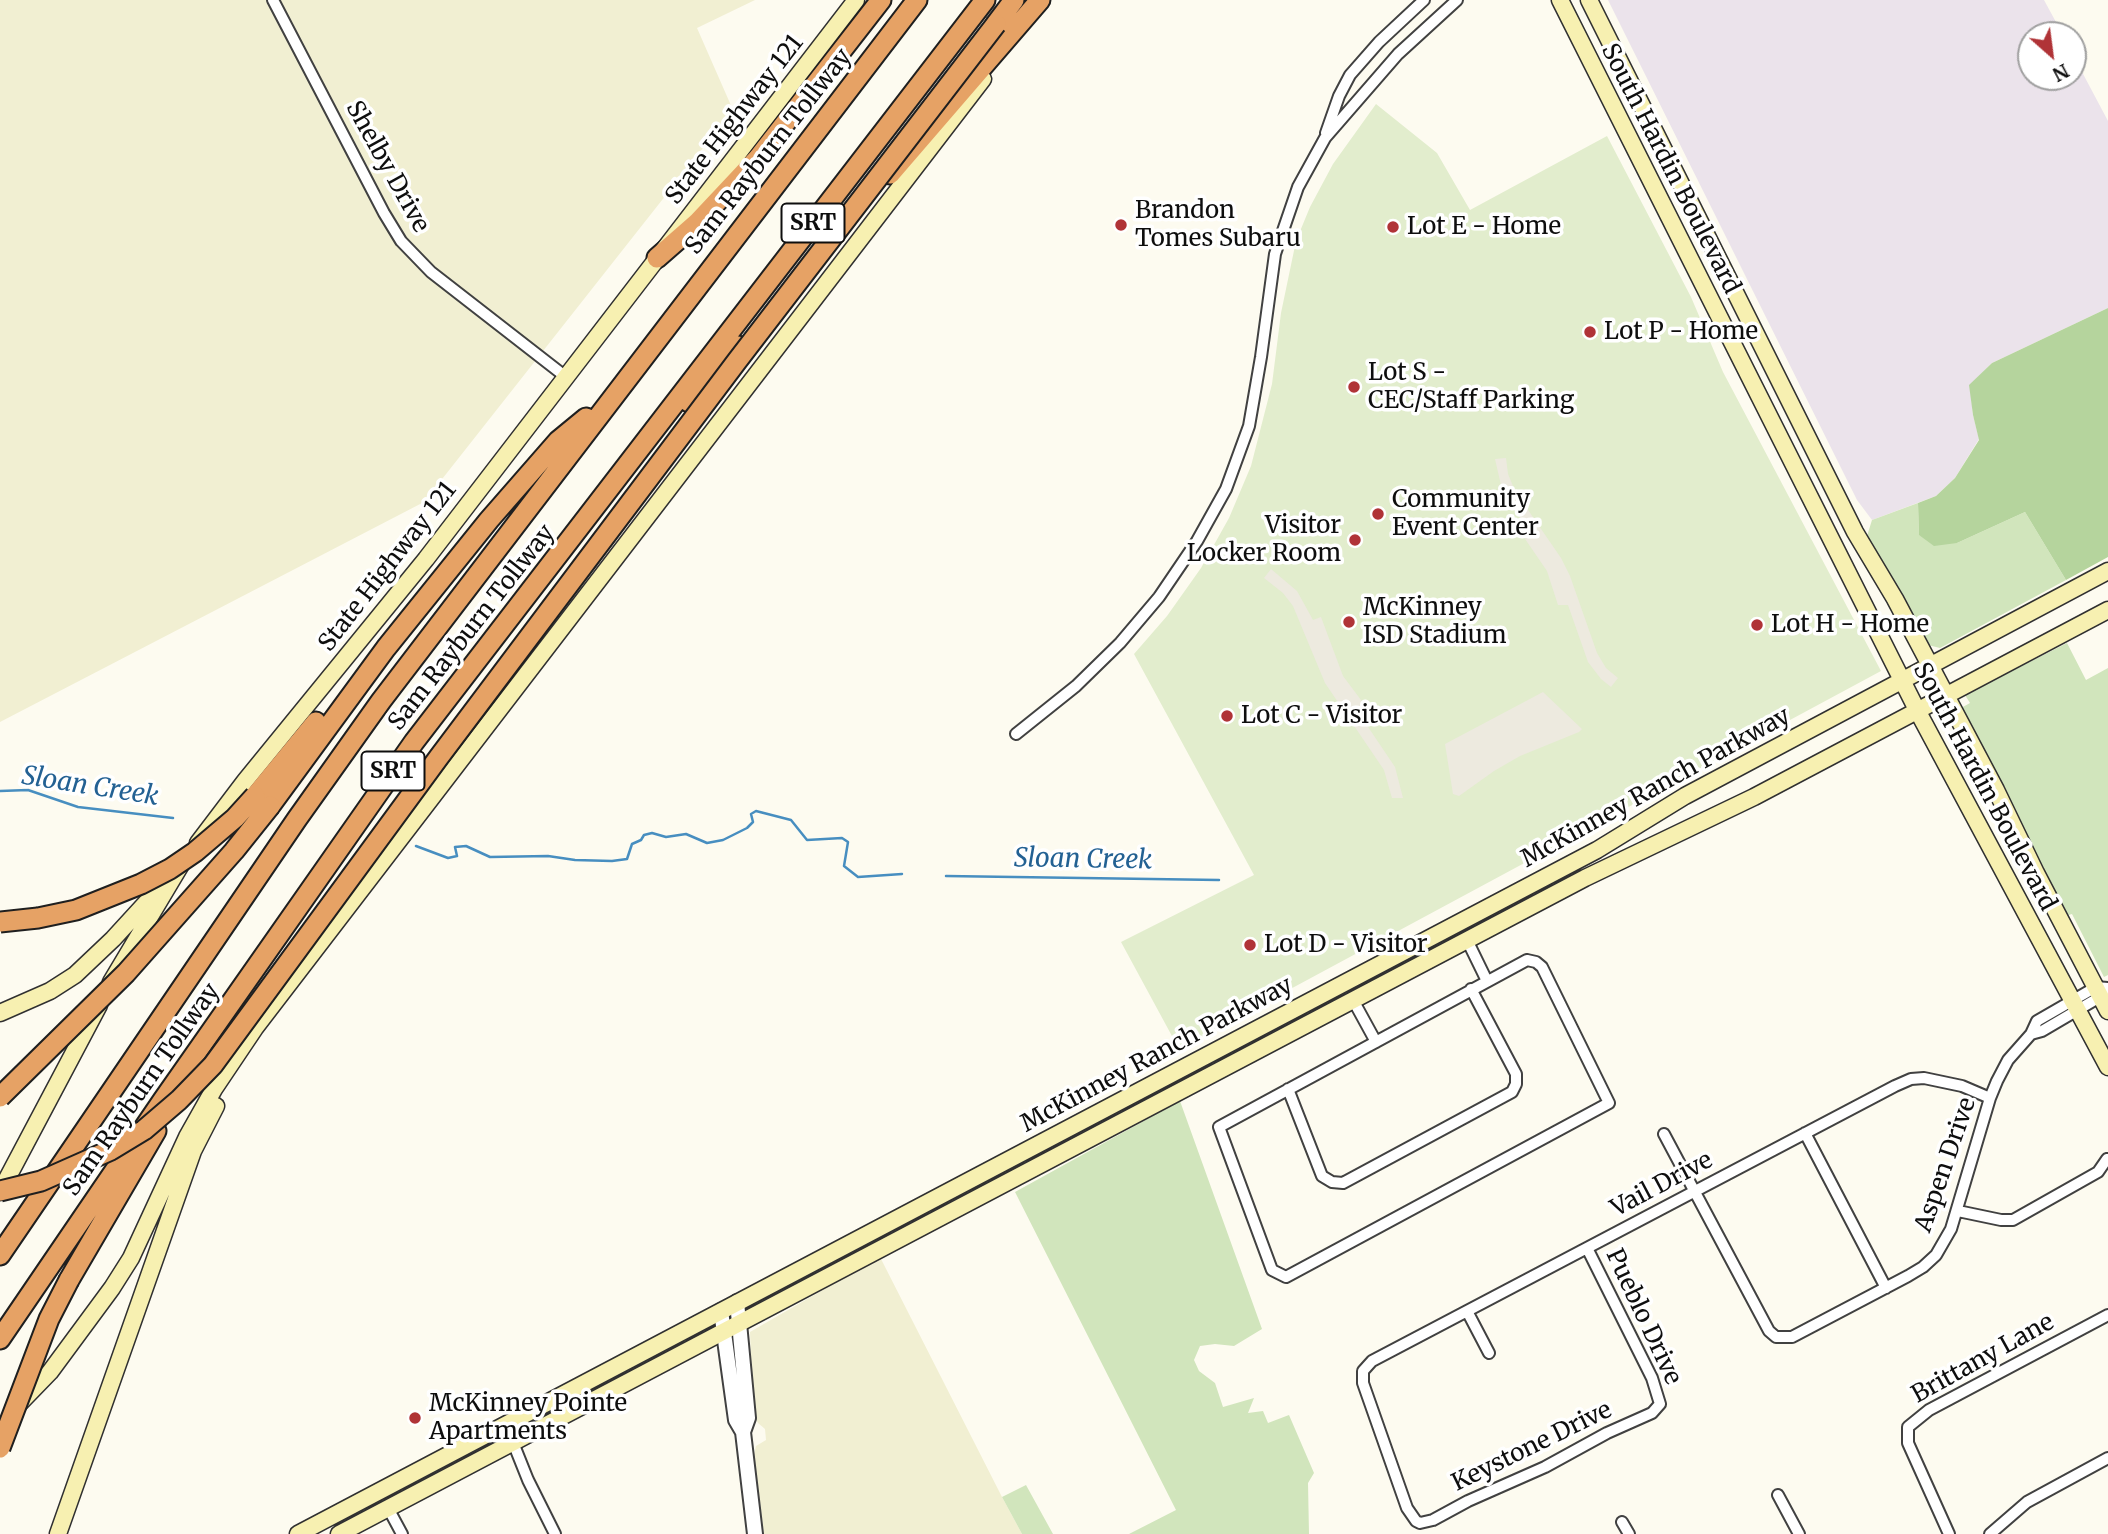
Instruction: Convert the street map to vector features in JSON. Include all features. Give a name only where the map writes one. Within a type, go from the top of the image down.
[{"type":"highway","points":[[657,258],[697,223],[758,158],[881,0]]},
{"type":"highway","points":[[901,20],[909,0]]},
{"type":"highway","name":"Sam Rayburn Tollway","points":[[0,1255],[331,770],[611,398],[917,0]]},
{"type":"highway","name":"Sam Rayburn Tollway","points":[[0,1339],[163,1100],[414,742],[985,0]]},
{"type":"highway","points":[[0,1191],[41,1181],[111,1150],[144,1130],[171,1108],[213,1065],[571,581],[1014,0]]},
{"type":"highway","points":[[641,445],[690,401],[1042,0]]},
{"type":"highway","points":[[0,1097],[126,973],[226,861],[262,801],[489,520],[558,441],[611,398]]},
{"type":"highway","points":[[0,922],[76,910],[141,884],[195,852],[235,818],[262,801]]},
{"type":"highway","points":[[0,1448],[44,1331],[69,1280],[206,1041]]},
{"type":"main road","name":"State Highway 121","points":[[0,1191],[127,953],[176,872],[245,781],[426,559],[856,0]]},
{"type":"main road","points":[[0,1425],[50,1372],[112,1288],[131,1258],[187,1137],[214,1089],[255,1028],[1042,0]]},
{"type":"main road","name":"South Hardin Boulevard","points":[[1559,0],[1901,680],[2108,1067]]},
{"type":"main road","name":"South Hardin Boulevard","points":[[1589,0],[1855,532],[1895,599],[1996,790],[2036,873],[2104,995]]},
{"type":"main road","points":[[1782,442],[1805,432]]},
{"type":"main road","name":"McKinney Ranch Parkway","points":[[298,1534],[1458,923],[1597,849],[1685,796],[2108,571]]},
{"type":"main road","name":"McKinney Ranch Parkway","points":[[339,1534],[1585,878],[1765,791],[2108,610]]},
{"type":"main road","points":[[1685,796],[1700,823]]},
{"type":"main road","points":[[0,1013],[50,991],[75,975],[176,872]]},
{"type":"main road","points":[[1458,923],[1467,940]]},
{"type":"main road","points":[[58,1534],[193,1150],[235,1073],[290,985]]},
{"type":"street","name":"Shelby Drive","points":[[273,0],[401,241],[431,272],[566,377]]},
{"type":"street","points":[[1016,734],[1076,686],[1135,626],[1178,571],[1218,504],[1238,459],[1252,411],[1271,274],[1280,237],[1298,187],[1325,138],[1339,96],[1350,75],[1385,36],[1424,0]]},
{"type":"street","points":[[1325,138],[1398,54],[1457,0]]},
{"type":"street","points":[[1467,940],[1487,981]]},
{"type":"street","points":[[1527,960],[1536,962],[1542,967],[1609,1103],[1286,1278],[1272,1270],[1219,1126],[1471,989],[1527,960]]},
{"type":"street","points":[[1288,1089],[1322,1176],[1332,1182],[1343,1183],[1512,1092],[1516,1084],[1516,1074],[1471,989]]},
{"type":"street","name":"Aspen Drive","points":[[1695,1191],[1769,1331],[1776,1337],[1792,1337],[1923,1267],[1936,1255],[1958,1211],[1990,1098],[2008,1060],[2031,1034],[2037,1021],[2104,995]]},
{"type":"street","points":[[1353,1000],[1376,1042]]},
{"type":"street","name":"Vail Drive","points":[[1420,1523],[1411,1516],[1400,1490],[1363,1383],[1363,1371],[1372,1361],[1911,1079],[1944,1081],[1990,1098]]},
{"type":"street","points":[[1805,1133],[1886,1288]]},
{"type":"street","points":[[1664,1134],[1695,1191]]},
{"type":"street","points":[[1958,1211],[2013,1220],[2098,1172],[2107,1159]]},
{"type":"street","name":"Pueblo Drive","points":[[1587,1248],[1652,1378],[1660,1404]]},
{"type":"street","points":[[737,1302],[748,1418],[743,1432]]},
{"type":"street","points":[[721,1311],[736,1419],[743,1432],[755,1534]]},
{"type":"street","points":[[1467,1311],[1489,1353]]},
{"type":"street","name":"Brittany Lane","points":[[1949,1534],[1911,1451],[1906,1435],[1908,1427],[1929,1410],[2108,1315]]},
{"type":"street","name":"Keystone Drive","points":[[1420,1523],[1433,1520],[1545,1467],[1607,1433],[1652,1413],[1660,1404]]},
{"type":"street","points":[[506,1425],[528,1480],[555,1534]]},
{"type":"street","points":[[1990,1534],[2027,1502],[2108,1458]]},
{"type":"street","points":[[1778,1495],[1799,1534]]},
{"type":"street","points":[[388,1508],[402,1534]]},
{"type":"street","points":[[1622,1522],[1629,1534]]},
{"type":"shaded area","points":[[0,0],[755,0],[697,28],[733,110],[424,502],[0,722]]},
{"type":"shaded area","points":[[1608,0],[2044,0],[2055,21],[2017,21],[2017,91],[2087,91],[2087,81],[2108,121],[2108,308],[1992,363],[1970,385],[1979,439],[1955,478],[1936,496],[1872,520],[1857,500]]},
{"type":"shaded area","points":[[1506,458],[1508,474],[1515,491],[1561,558],[1570,576],[1597,653],[1606,668],[1618,678],[1611,687],[1588,662],[1568,605],[1558,605],[1547,571],[1521,533],[1527,528],[1503,494],[1495,459]]},
{"type":"shaded area","points":[[1271,569],[1297,591],[1313,620],[1321,617],[1343,676],[1367,708],[1360,715],[1395,767],[1403,798],[1392,798],[1384,770],[1325,683],[1293,606],[1283,593],[1264,578]]},
{"type":"shaded area","points":[[1543,692],[1582,729],[1520,756],[1459,796],[1453,794],[1445,744]]},
{"type":"shaded area","points":[[880,1257],[1022,1534],[764,1534],[754,1455],[756,1446],[766,1440],[765,1429],[753,1414],[750,1332]]},
{"type":"green space","points":[[1376,104],[1437,153],[1470,210],[1607,136],[1691,297],[1723,372],[1881,671],[1179,1049],[1121,942],[1254,875],[1134,654],[1167,616],[1201,568],[1229,518],[1251,466],[1272,384],[1281,313],[1296,241],[1310,207],[1333,164]]},
{"type":"green space","points":[[2108,308],[2108,557],[2066,580],[2025,512],[1957,543],[1934,546],[1919,535],[1918,503],[1936,496],[1955,478],[1979,440],[1969,385],[1992,363]]},
{"type":"green space","points":[[1918,503],[1919,535],[1957,543],[2025,512],[2066,580],[1940,648],[1928,645],[1867,536],[1872,520]]},
{"type":"green space","points":[[2067,643],[2086,680],[2108,668],[2108,975],[2104,977],[2072,914],[2065,916],[1961,708],[1970,703],[1965,695]]},
{"type":"green space","points":[[1180,1101],[1262,1329],[1234,1346],[1200,1346],[1194,1360],[1199,1371],[1215,1383],[1223,1407],[1254,1398],[1248,1413],[1263,1411],[1268,1423],[1289,1415],[1314,1473],[1308,1483],[1309,1534],[1129,1534],[1176,1510],[1015,1192]]},
{"type":"green space","points":[[1026,1485],[1053,1534],[1022,1534],[1002,1497]]},
{"type":"waterway","name":"Sloan Creek","points":[[0,791],[28,790],[78,807],[173,818]]},
{"type":"waterway","name":"Sloan Creek","points":[[416,846],[448,858],[457,856],[455,847],[466,846],[490,857],[548,856],[612,861],[627,859],[632,844],[641,840],[644,835],[652,833],[666,837],[686,834],[707,843],[723,840],[747,828],[753,822],[751,814],[756,811],[791,820],[807,840],[842,838],[848,842],[844,866],[858,877],[902,874]]},
{"type":"waterway","name":"Sloan Creek","points":[[946,876],[1219,880]]},
{"type":"place","name":"Brandon Tomes Subaru","points":[[1121,225]]},
{"type":"place","name":"Lot E - Home","points":[[1393,227]]},
{"type":"place","name":"Lot P - Home","points":[[1590,332]]},
{"type":"place","name":"Lot S - CEC/Staff Parking","points":[[1354,387]]},
{"type":"place","name":"Community Event Center","points":[[1378,514]]},
{"type":"place","name":"Visitor Locker Room","points":[[1355,540]]},
{"type":"place","name":"McKinney ISD Stadium","points":[[1349,622]]},
{"type":"place","name":"Lot H - Home","points":[[1757,625]]},
{"type":"place","name":"Lot C - Visitor","points":[[1227,716]]},
{"type":"place","name":"Lot D - Visitor","points":[[1250,945]]},
{"type":"place","name":"McKinney Pointe Apartments","points":[[415,1418]]}]
